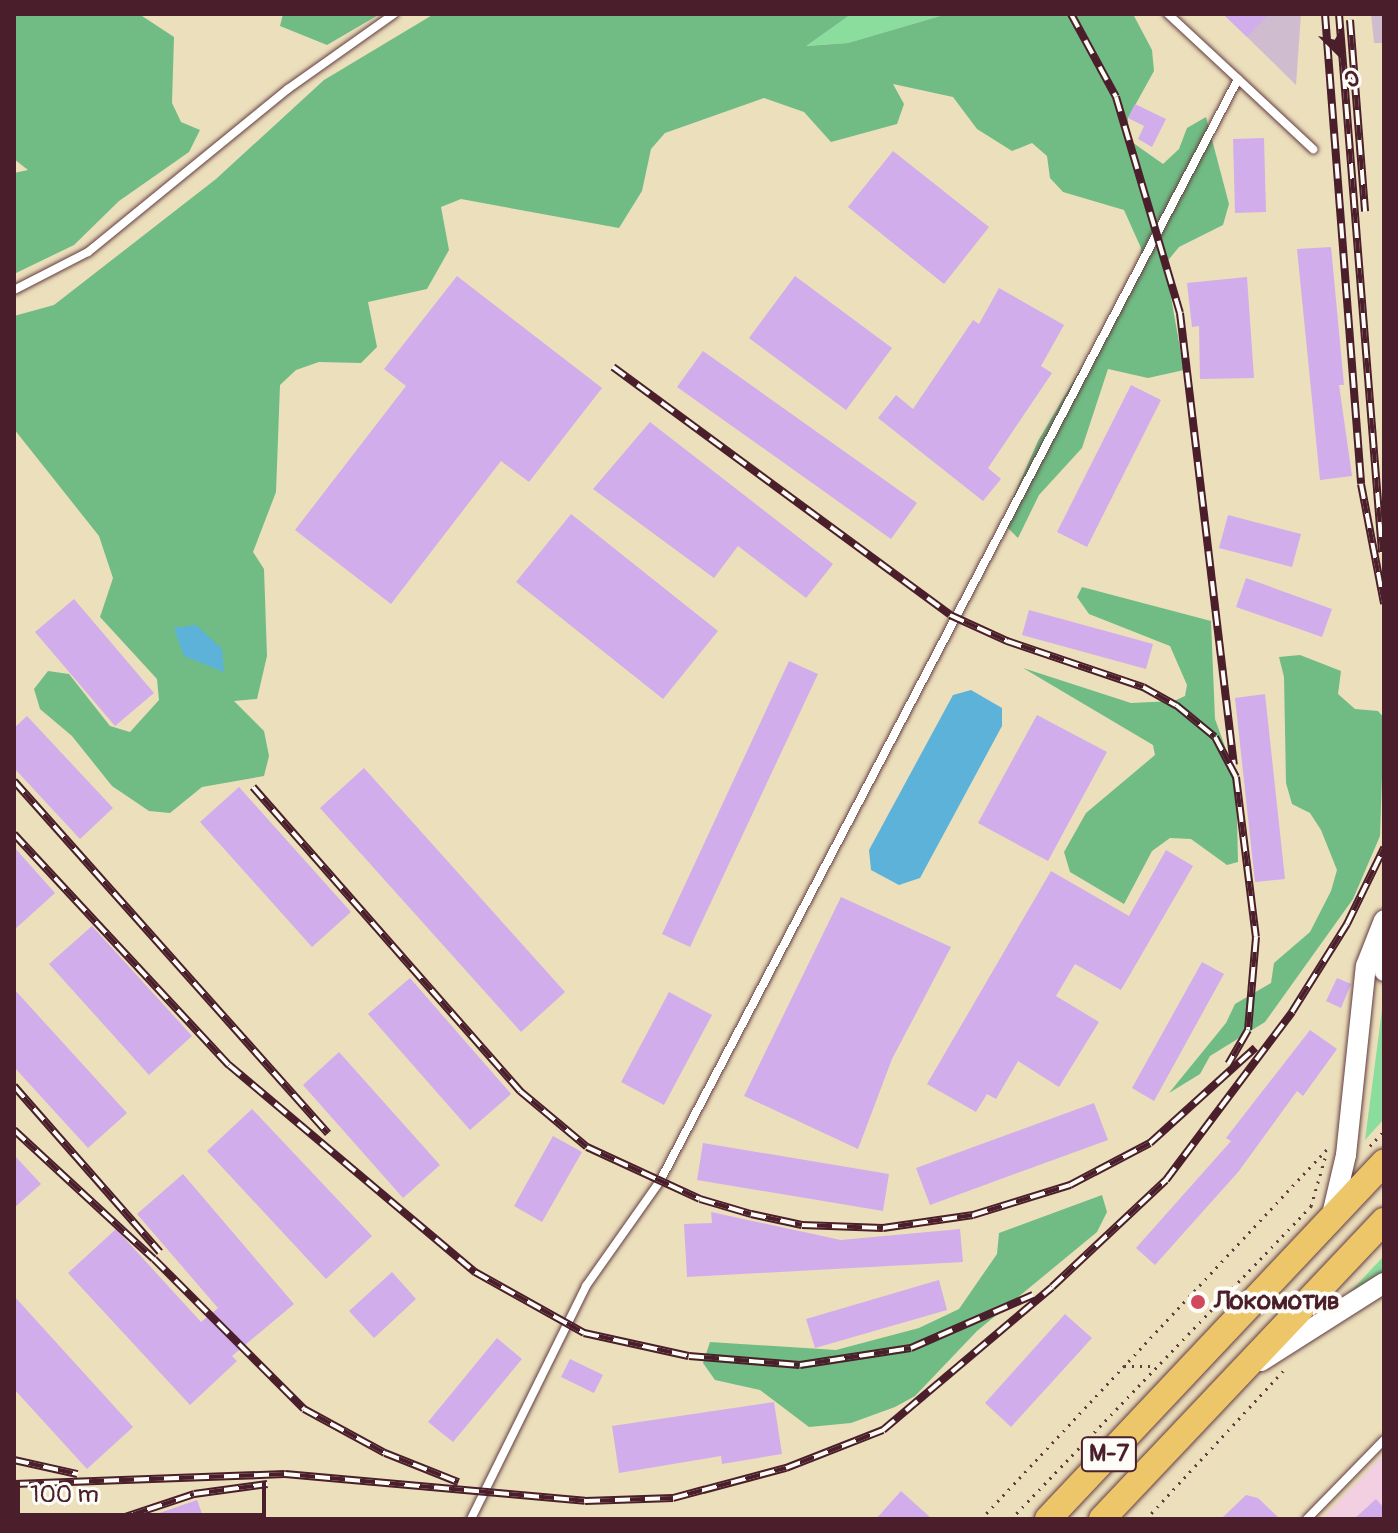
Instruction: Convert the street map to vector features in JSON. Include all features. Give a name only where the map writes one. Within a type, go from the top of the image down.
[{"type":"highway","name":"М-7","points":[[1048,1519],[1384,1163]]},
{"type":"highway","name":"М-7","points":[[1104,1518],[1384,1221]]},
{"type":"street","points":[[1382,916],[1384,971]]},
{"type":"street","points":[[1331,1219],[1346,1155],[1352,1028],[1366,966],[1382,916]]},
{"type":"street","points":[[1238,1376],[1384,1283]]},
{"type":"lane","points":[[14,290],[88,252],[288,89],[394,14]]},
{"type":"lane","points":[[1168,14],[1313,149]]},
{"type":"lane","points":[[471,1519],[586,1286],[660,1181],[1238,79]]},
{"type":"lane","points":[[1307,1519],[1384,1440]]},
{"type":"path","points":[[1011,1519],[1311,1206],[1331,1138]]},
{"type":"path","points":[[981,1519],[1327,1151]]},
{"type":"path","points":[[1146,1519],[1295,1358]]},
{"type":"path","points":[[1124,1366],[1157,1366]]},
{"type":"shaded area","points":[[1223,14],[1301,14],[1296,85],[1247,37]]},
{"type":"shaded area","points":[[1371,14],[1384,14],[1384,43],[1374,43]]},
{"type":"shaded area","points":[[1384,1454],[1384,1519],[1322,1519]]},
{"type":"green space","points":[[14,14],[139,14],[174,37],[172,103],[181,122],[200,130],[189,152],[119,201],[74,245],[14,274],[14,173],[28,170],[14,159]]},
{"type":"green space","points":[[283,14],[380,14],[327,45],[280,26]]},
{"type":"green space","points":[[434,14],[851,14],[806,46],[848,43],[947,14],[1133,14],[1152,50],[1154,71],[1128,118],[1129,140],[1163,164],[1179,149],[1187,128],[1206,117],[1229,204],[1223,225],[1179,247],[1165,264],[1184,370],[1148,378],[1108,369],[1082,448],[1039,495],[1018,538],[1003,523],[1038,441],[1139,270],[1141,248],[1124,210],[1063,192],[1050,178],[1047,156],[1032,143],[1012,151],[977,129],[953,97],[893,84],[904,104],[897,124],[831,142],[804,112],[764,98],[665,133],[651,149],[642,191],[619,228],[461,199],[441,207],[449,250],[427,289],[368,302],[377,347],[361,363],[319,362],[296,370],[280,385],[276,492],[253,552],[264,569],[267,656],[257,699],[234,701],[264,731],[269,756],[264,776],[202,787],[170,813],[149,811],[112,786],[72,736],[40,709],[34,689],[48,671],[69,674],[110,726],[130,732],[159,700],[157,679],[100,617],[113,578],[99,536],[14,429],[14,316],[54,305],[216,179],[324,80]]},
{"type":"green space","points":[[851,14],[947,14],[848,43],[804,46]]},
{"type":"green space","points":[[1082,587],[1211,621],[1215,719],[1236,777],[1238,862],[1227,865],[1191,839],[1170,838],[1152,851],[1124,904],[1070,872],[1064,852],[1086,813],[1155,755],[1153,745],[1023,668],[1131,703],[1174,701],[1185,696],[1187,685],[1170,646],[1089,614],[1077,597]]},
{"type":"green space","points":[[1300,655],[1341,671],[1338,694],[1355,709],[1378,711],[1384,718],[1380,836],[1353,899],[1265,1022],[1210,1056],[1200,1074],[1169,1093],[1226,1023],[1235,1004],[1271,983],[1274,963],[1310,932],[1331,891],[1337,870],[1321,830],[1310,813],[1292,804],[1286,783],[1284,677],[1279,657]]},
{"type":"green space","points":[[1383,1002],[1384,1119],[1365,1140]]},
{"type":"green space","points":[[1102,1195],[1107,1212],[1097,1232],[977,1331],[915,1396],[895,1407],[851,1423],[809,1427],[760,1390],[715,1380],[703,1363],[710,1342],[836,1350],[919,1328],[959,1309],[997,1254],[999,1233]]},
{"type":"green space","points":[[1384,1256],[1384,1272],[1346,1296]]},
{"type":"water","points":[[196,625],[222,649],[224,672],[184,656],[174,628]]},
{"type":"water","points":[[971,690],[1002,708],[1002,726],[920,878],[899,885],[871,870],[869,850],[953,695]]},
{"type":"building","points":[[1223,14],[1269,14],[1247,37]]},
{"type":"building","points":[[1135,104],[1166,119],[1152,147],[1138,139],[1144,126],[1128,118]]},
{"type":"building","points":[[1264,138],[1266,212],[1235,213],[1233,139]]},
{"type":"building","points":[[893,151],[989,227],[944,284],[848,207]]},
{"type":"building","points":[[1331,247],[1344,385],[1339,385],[1352,476],[1320,480],[1297,249]]},
{"type":"building","points":[[457,276],[602,388],[529,482],[501,461],[391,604],[295,530],[406,386],[384,369]]},
{"type":"building","points":[[795,276],[892,348],[846,410],[749,338]]},
{"type":"building","points":[[1247,277],[1254,378],[1200,379],[1199,326],[1192,327],[1187,283]]},
{"type":"building","points":[[999,288],[1064,325],[1041,366],[1052,373],[988,468],[1001,479],[983,501],[878,418],[896,395],[913,409],[973,320],[979,324]]},
{"type":"building","points":[[703,351],[917,503],[891,539],[677,387]]},
{"type":"building","points":[[1131,385],[1161,400],[1087,547],[1057,532]]},
{"type":"building","points":[[650,422],[833,564],[806,598],[738,546],[714,578],[593,489]]},
{"type":"building","points":[[571,514],[718,631],[663,699],[516,582]]},
{"type":"building","points":[[1228,515],[1301,534],[1292,567],[1219,548]]},
{"type":"building","points":[[1246,578],[1332,609],[1322,637],[1236,607]]},
{"type":"building","points":[[74,599],[154,693],[115,726],[35,632]]},
{"type":"building","points":[[1029,610],[1153,644],[1146,669],[1022,635]]},
{"type":"building","points":[[789,661],[818,674],[690,947],[662,934]]},
{"type":"building","points":[[1265,694],[1285,879],[1255,882],[1235,698]]},
{"type":"building","points":[[1037,715],[1107,752],[1048,861],[978,823]]},
{"type":"building","points":[[27,716],[113,808],[80,839],[14,768],[14,728]]},
{"type":"building","points":[[364,768],[565,992],[521,1032],[320,808]]},
{"type":"building","points":[[239,787],[351,912],[312,947],[200,822]]},
{"type":"building","points":[[14,847],[55,893],[14,930]]},
{"type":"building","points":[[1166,850],[1193,866],[1121,990],[1075,964],[1056,996],[1099,1022],[1059,1087],[1018,1061],[996,1099],[987,1094],[976,1112],[927,1084],[1051,871],[1129,916]]},
{"type":"building","points":[[841,897],[951,947],[892,1059],[858,1149],[744,1096]]},
{"type":"building","points":[[92,926],[192,1036],[149,1075],[49,964]]},
{"type":"building","points":[[1202,962],[1224,974],[1154,1101],[1132,1088]]},
{"type":"building","points":[[410,978],[511,1094],[470,1130],[368,1014]]},
{"type":"building","points":[[1337,978],[1351,984],[1341,1008],[1326,1001]]},
{"type":"building","points":[[14,989],[127,1113],[88,1148],[14,1067]]},
{"type":"building","points":[[669,992],[712,1015],[664,1105],[621,1082]]},
{"type":"building","points":[[1310,1030],[1337,1049],[1303,1096],[1297,1091],[1239,1171],[1155,1265],[1136,1248],[1231,1141],[1226,1138]]},
{"type":"building","points":[[339,1052],[440,1165],[403,1198],[303,1085]]},
{"type":"building","points":[[1094,1103],[1108,1140],[930,1205],[916,1168]]},
{"type":"building","points":[[252,1109],[372,1236],[326,1279],[207,1151]]},
{"type":"building","points":[[553,1136],[582,1152],[542,1222],[514,1206]]},
{"type":"building","points":[[703,1143],[889,1174],[883,1211],[697,1180]]},
{"type":"building","points":[[14,1155],[41,1184],[14,1208]]},
{"type":"building","points":[[183,1174],[294,1304],[232,1356],[237,1361],[190,1405],[68,1273],[116,1229],[201,1322],[218,1308],[137,1214]]},
{"type":"building","points":[[711,1212],[841,1240],[960,1229],[963,1262],[687,1277],[684,1224],[712,1223]]},
{"type":"building","points":[[392,1272],[416,1299],[374,1338],[349,1311]]},
{"type":"building","points":[[939,1280],[947,1310],[815,1348],[806,1319]]},
{"type":"building","points":[[14,1296],[133,1427],[87,1469],[14,1389]]},
{"type":"building","points":[[1065,1314],[1092,1338],[1011,1427],[985,1403]]},
{"type":"building","points":[[497,1338],[522,1359],[453,1442],[428,1422]]},
{"type":"building","points":[[570,1359],[603,1375],[594,1393],[561,1377]]},
{"type":"building","points":[[774,1402],[782,1454],[722,1464],[721,1456],[619,1473],[612,1426]]},
{"type":"building","points":[[901,1491],[932,1519],[876,1519]]},
{"type":"building","points":[[1246,1495],[1258,1498],[1280,1519],[1221,1519]]},
{"type":"building","points":[[1376,1499],[1384,1508],[1384,1519],[1354,1519]]},
{"type":"building","points":[[197,1500],[204,1519],[148,1517]]},
{"type":"railway","points":[[1071,14],[1116,97],[1180,313],[1234,765]]},
{"type":"railway","points":[[1325,14],[1361,484],[1384,604]]},
{"type":"railway","points":[[1339,14],[1382,552]]},
{"type":"railway","points":[[1350,20],[1365,211]]},
{"type":"railway","points":[[613,367],[950,615],[1007,641],[1143,687],[1176,705],[1215,737],[1236,777],[1256,937],[1248,1030],[1228,1064]]},
{"type":"railway","points":[[14,781],[328,1134]]},
{"type":"railway","points":[[253,787],[520,1091],[587,1147],[700,1199],[751,1214],[802,1225],[883,1228],[973,1215],[1070,1185],[1150,1143],[1255,1048]]},
{"type":"railway","points":[[14,834],[229,1065],[475,1272],[584,1333],[689,1356],[800,1365],[911,1348],[1033,1295]]},
{"type":"railway","points":[[14,1484],[285,1474],[585,1501],[673,1498],[786,1468],[883,1430],[1052,1287],[1166,1180],[1292,1012],[1347,924],[1384,848]]},
{"type":"railway","points":[[14,1086],[160,1252]]},
{"type":"railway","points":[[14,1130],[154,1259],[304,1409],[385,1453],[458,1482]]},
{"type":"railway","points":[[14,1460],[77,1474]]},
{"type":"railway","points":[[119,1519],[194,1494],[267,1484]]},
{"type":"place","name":"Локомотив","points":[[1198,1302]]}]
